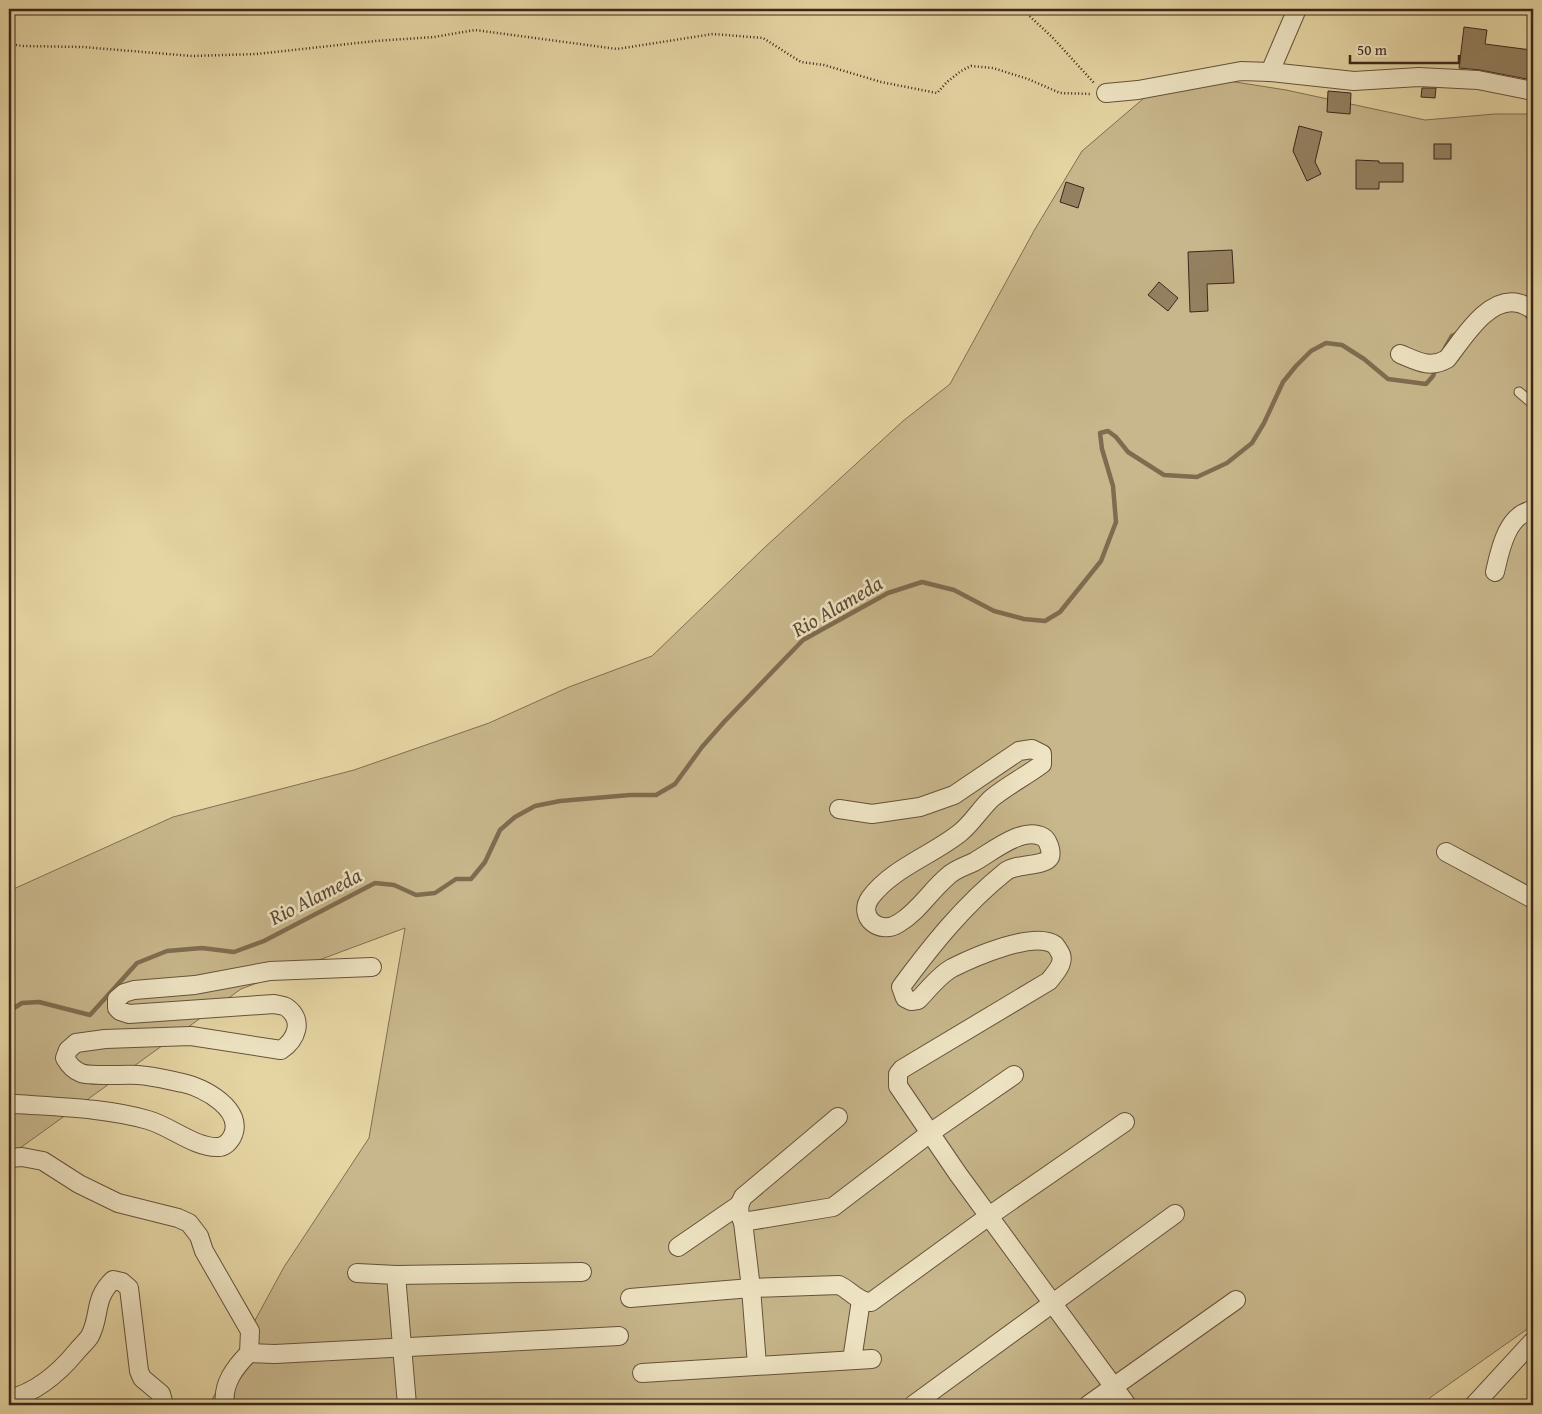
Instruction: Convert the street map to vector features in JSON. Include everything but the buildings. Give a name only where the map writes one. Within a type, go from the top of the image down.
[{"type":"street","points":[[1270,72],[1297,9]]},
{"type":"street","points":[[1106,93],[1138,90],[1241,71],[1270,72],[1354,81],[1419,77],[1478,80],[1533,91]]},
{"type":"street","points":[[1400,354],[1422,363],[1439,364],[1447,359],[1484,314],[1494,308],[1504,303],[1517,303],[1533,309]]},
{"type":"street","points":[[1495,572],[1502,544],[1514,520],[1529,510],[1533,510]]},
{"type":"street","points":[[839,809],[872,814],[920,807],[954,795],[1019,751],[1032,749],[1042,754],[1042,764],[991,799],[962,831],[886,881],[869,900],[866,909],[870,920],[880,928],[892,928],[910,917],[949,874],[976,861],[1012,839],[1025,835],[1041,836],[1046,839],[1051,852],[1049,859],[1044,862],[1008,870],[980,892],[945,931],[901,987],[905,998],[918,1000],[949,970],[986,952],[1025,941],[1046,942],[1055,945],[1062,954],[1060,966],[1049,981],[902,1069],[898,1074],[898,1086],[989,1216],[1127,1405]]},
{"type":"street","points":[[1446,852],[1533,899]]},
{"type":"street","points":[[9,1105],[98,1110],[148,1120],[203,1145],[219,1148],[229,1143],[235,1132],[234,1118],[228,1109],[213,1095],[192,1084],[140,1075],[82,1074],[71,1068],[65,1058],[68,1050],[76,1043],[105,1039],[191,1036],[281,1050],[289,1045],[296,1035],[294,1016],[286,1007],[274,1004],[129,1014],[117,1008],[117,999],[124,993],[134,990],[195,985],[270,971],[372,967]]},
{"type":"street","points":[[678,1247],[741,1213],[833,1207],[930,1133],[1014,1076]]},
{"type":"street","points":[[757,1365],[751,1288],[741,1213],[743,1198],[838,1117]]},
{"type":"street","points":[[630,1298],[751,1288],[839,1285],[861,1300],[870,1302],[989,1216],[1125,1122]]},
{"type":"street","points":[[9,1158],[22,1157],[43,1162],[79,1184],[118,1203],[178,1218],[190,1223],[199,1236],[204,1252],[250,1332],[249,1353],[234,1368],[228,1381],[225,1405]]},
{"type":"street","points":[[913,1405],[1175,1214]]},
{"type":"street","points":[[357,1273],[396,1275],[582,1272]]},
{"type":"street","points":[[396,1275],[407,1405]]},
{"type":"street","points":[[9,1399],[42,1384],[64,1367],[90,1336],[104,1288],[113,1280],[122,1282],[129,1288],[139,1371],[142,1378],[161,1394],[164,1405]]},
{"type":"street","points":[[852,1360],[861,1300]]},
{"type":"street","points":[[1088,1405],[1236,1300]]},
{"type":"street","points":[[249,1353],[275,1354],[619,1336]]},
{"type":"street","points":[[1474,1405],[1533,1342]]},
{"type":"street","points":[[642,1374],[872,1359]]},
{"type":"lane","points":[[1519,392],[1533,404]]},
{"type":"path","points":[[1022,9],[1106,93]]},
{"type":"path","points":[[9,44],[83,47],[192,56],[256,54],[376,41],[434,37],[474,30],[617,49],[713,34],[763,38],[801,62],[824,65],[881,82],[937,93],[947,82],[971,66],[993,68],[1028,79],[1060,93],[1106,93]]},
{"type":"shaded area","points":[[1210,78],[1286,90],[1425,120],[1495,114],[1533,114],[1533,1325],[1431,1397],[1423,1405],[209,1405],[284,1267],[369,1138],[405,928],[241,989],[9,1156],[9,891],[173,817],[354,770],[489,723],[569,687],[652,656],[764,548],[903,421],[950,384],[1035,229],[1082,151],[1144,98]]},
{"type":"waterway","name":"Rio Alameda","points":[[1525,313],[1533,324]]},
{"type":"waterway","name":"Rio Alameda","points":[[1445,348],[1452,336],[1458,333]]},
{"type":"waterway","name":"Rio Alameda","points":[[9,1011],[22,1003],[39,1002],[90,1015],[137,963],[167,951],[202,948],[234,952],[264,941],[375,883],[394,885],[416,895],[435,893],[456,879],[471,879],[485,862],[500,830],[515,817],[535,806],[560,801],[630,795],[656,795],[675,784],[702,747],[724,722],[803,640],[888,593],[922,582],[954,590],[994,611],[1024,619],[1045,621],[1060,612],[1101,561],[1116,522],[1113,486],[1102,449],[1100,433],[1108,431],[1116,437],[1128,452],[1164,475],[1197,477],[1227,463],[1252,443],[1264,423],[1283,382],[1311,351],[1326,343],[1342,345],[1364,359],[1388,379],[1426,384],[1433,376],[1436,368]]}]
